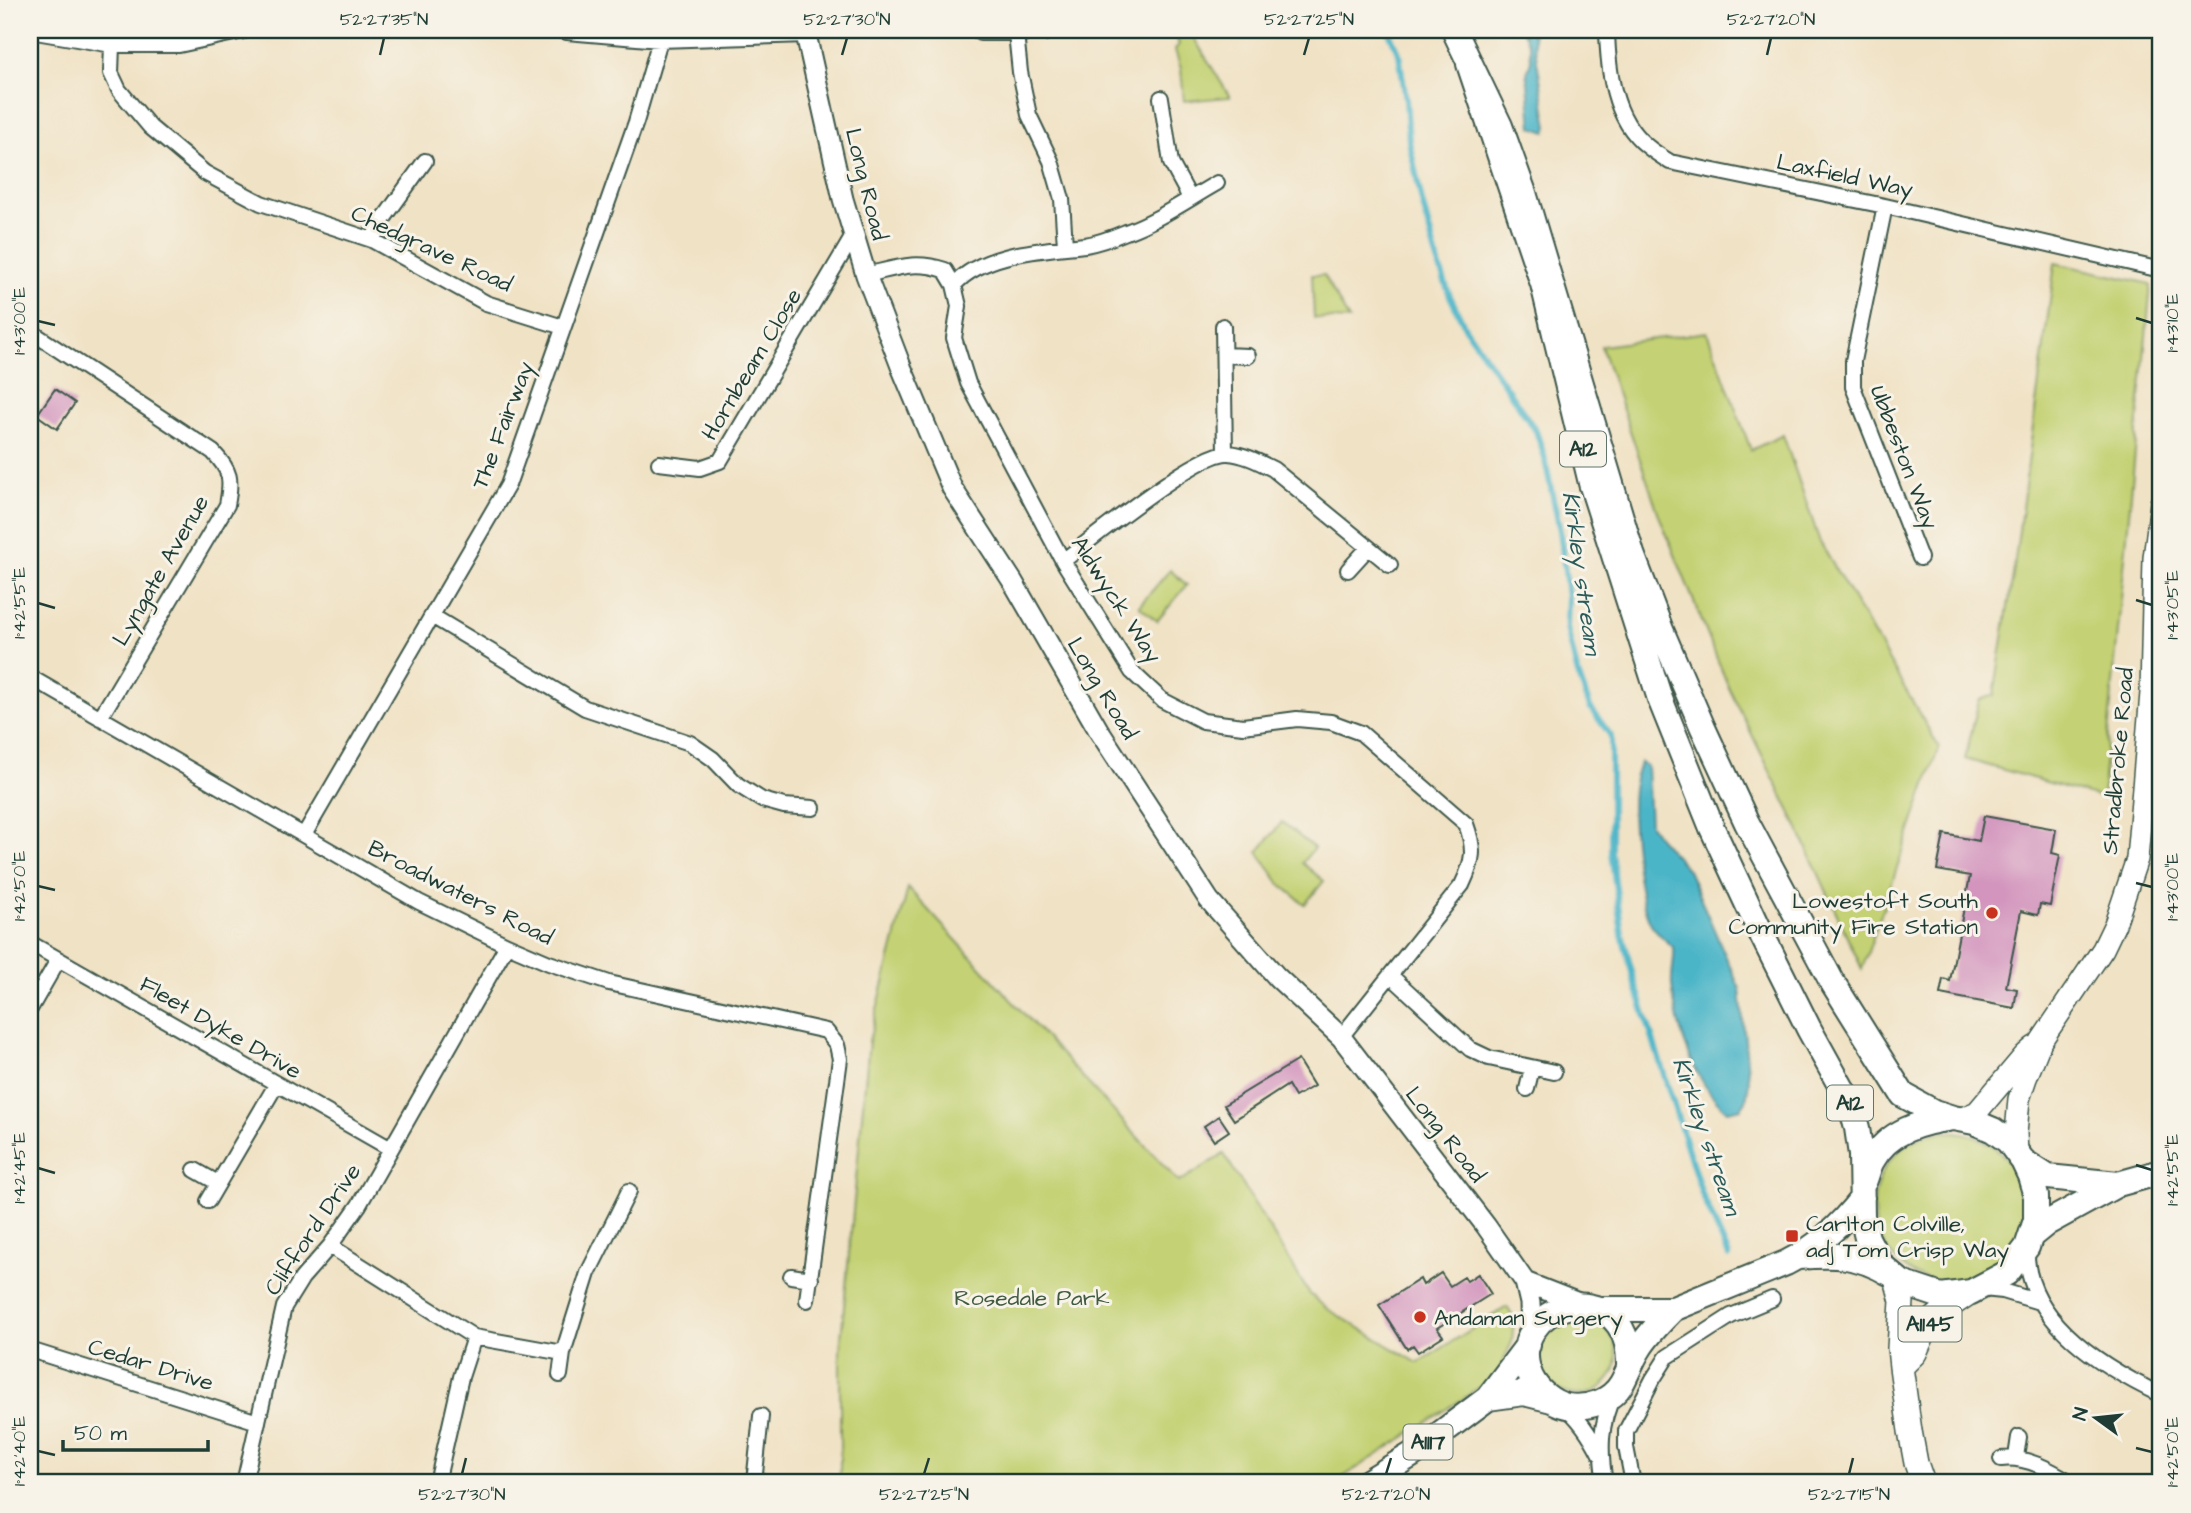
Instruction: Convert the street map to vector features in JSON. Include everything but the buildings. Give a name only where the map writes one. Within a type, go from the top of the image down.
[{"type":"highway","name":"A12","points":[[1454,30],[1500,126],[1524,193],[1632,554],[1703,728],[1747,823],[1831,980],[1870,1044],[1903,1095],[1934,1112],[1956,1119]]},
{"type":"highway","name":"A12","points":[[1469,64],[1543,284],[1591,483],[1660,699],[1712,828],[1761,933],[1850,1103],[1861,1155],[1862,1192]]},
{"type":"highway","points":[[1673,1309],[1566,1306],[1551,1312],[1539,1322],[1530,1340],[1527,1361],[1531,1376],[1539,1390],[1557,1403],[1578,1407],[1607,1399],[1618,1388],[1647,1336],[1673,1309],[1798,1257],[1839,1224],[1862,1192],[1872,1161],[1883,1146],[1899,1132],[1931,1121],[1956,1119],[1974,1122],[1993,1130],[2008,1141],[2020,1157],[2036,1196],[2036,1220],[2029,1242]]},
{"type":"highway","points":[[2020,1157],[2048,1177],[2118,1184]]},
{"type":"highway","points":[[1862,1192],[1862,1216],[1867,1238],[1881,1265],[1902,1283],[1941,1296],[1975,1291],[2007,1273],[2029,1242],[2048,1223],[2118,1184],[2161,1172]]},
{"type":"highway","points":[[1798,1257],[1849,1256],[1874,1264],[1893,1276]]},
{"type":"highway","points":[[1591,1307],[1615,1319],[1624,1332],[1629,1348],[1629,1365]]},
{"type":"highway","name":"A1117","points":[[1366,1483],[1413,1454],[1488,1398],[1530,1340]]},
{"type":"highway","name":"A1117","points":[[1488,1398],[1524,1393],[1557,1403]]},
{"type":"main road","name":"Stradbroke Road","points":[[2020,1157],[2016,1133],[2019,1098],[2041,1041],[2103,949],[2119,914],[2137,859],[2151,693],[2161,503]]},
{"type":"main road","name":"Stradbroke Road","points":[[1956,1119],[1977,1112],[2025,1055],[2041,1041]]},
{"type":"main road","name":"A1145","points":[[1893,1276],[1902,1301],[1899,1348],[1910,1431],[1923,1483]]},
{"type":"main road","name":"A1145","points":[[1901,1367],[1915,1353],[1923,1333],[1935,1318],[1975,1291]]},
{"type":"street","points":[[30,32],[112,45],[179,45],[248,30]]},
{"type":"street","points":[[559,30],[660,40],[805,33]]},
{"type":"street","name":"Laxfield Way","points":[[1607,30],[1608,63],[1614,93],[1628,123],[1645,145],[1670,162],[1885,206],[2161,270]]},
{"type":"street","name":"Long Road","points":[[805,33],[853,236],[902,369],[952,488],[1013,582],[1099,732],[1209,900],[1277,977],[1341,1037],[1486,1226],[1525,1282],[1530,1303],[1530,1340]]},
{"type":"street","points":[[980,33],[1045,33]]},
{"type":"street","points":[[1016,33],[1020,72],[1029,115],[1051,161],[1062,199],[1065,246]]},
{"type":"street","name":"The Fairway","points":[[304,835],[508,485],[636,122],[660,40]]},
{"type":"street","name":"Chedgrave Road","points":[[112,45],[111,73],[119,90],[150,127],[205,173],[261,203],[372,240],[486,303],[563,327]]},
{"type":"street","points":[[1161,98],[1171,163],[1190,198]]},
{"type":"street","points":[[372,240],[382,221],[425,161]]},
{"type":"street","points":[[866,275],[927,264],[945,270],[954,285],[964,274],[1007,256],[1065,246],[1088,245],[1126,232],[1163,216],[1217,183]]},
{"type":"street","name":"Ubbeston Way","points":[[1885,206],[1853,361],[1853,387],[1920,558]]},
{"type":"street","name":"Hornbeam Close","points":[[659,463],[700,468],[720,461],[853,236]]},
{"type":"street","name":"Aldwyck Way","points":[[954,285],[959,306],[954,338],[968,383],[1063,561],[1132,671],[1162,700],[1203,721],[1242,726],[1297,719],[1331,722],[1360,733],[1466,824],[1473,845],[1471,867],[1462,885],[1341,1037]]},
{"type":"street","points":[[1223,326],[1225,453]]},
{"type":"street","name":"Lyngate Avenue","points":[[30,331],[213,452],[226,466],[231,484],[227,505],[100,718]]},
{"type":"street","points":[[1224,355],[1248,356]]},
{"type":"street","points":[[1063,561],[1140,501],[1205,460],[1225,453],[1251,458],[1273,469],[1390,565]]},
{"type":"street","points":[[1348,570],[1368,548]]},
{"type":"street","points":[[432,616],[585,708],[690,743],[713,759],[737,785],[762,800],[784,806],[813,808]]},
{"type":"street","name":"Broadwaters Road","points":[[30,677],[419,902],[507,945],[549,963],[610,983],[826,1031],[837,1045],[840,1059],[807,1300]]},
{"type":"street","name":"Fleet Dyke Drive","points":[[30,943],[391,1149]]},
{"type":"street","name":"Clifford Drive","points":[[244,1483],[284,1307],[302,1278],[330,1246],[359,1205],[507,945]]},
{"type":"street","points":[[30,1009],[58,960]]},
{"type":"street","points":[[1391,976],[1470,1049],[1489,1058],[1554,1072]]},
{"type":"street","points":[[1527,1089],[1532,1068]]},
{"type":"street","points":[[208,1200],[276,1085]]},
{"type":"street","points":[[195,1170],[218,1183]]},
{"type":"street","points":[[560,1375],[563,1353],[588,1273],[629,1191]]},
{"type":"street","points":[[2029,1242],[2028,1270],[2039,1302],[2088,1352],[2106,1366],[2161,1395]]},
{"type":"street","points":[[330,1246],[474,1337],[563,1353]]},
{"type":"street","points":[[791,1276],[811,1279]]},
{"type":"street","points":[[1525,1282],[1591,1307]]},
{"type":"street","points":[[1975,1291],[2003,1291],[2039,1302]]},
{"type":"street","points":[[1633,1483],[1626,1447],[1626,1431],[1667,1357],[1731,1316],[1772,1299]]},
{"type":"street","points":[[437,1483],[461,1377],[474,1337]]},
{"type":"street","name":"Cedar Drive","points":[[30,1350],[258,1422]]},
{"type":"street","points":[[1605,1483],[1601,1455],[1602,1432],[1607,1412],[1618,1388]]},
{"type":"street","points":[[1557,1403],[1572,1412],[1591,1436],[1601,1455]]},
{"type":"street","points":[[754,1483],[761,1416]]},
{"type":"street","points":[[2019,1437],[2009,1458],[2054,1471],[2072,1483]]},
{"type":"green space","points":[[1173,30],[1189,30],[1230,97],[1184,101],[1181,69],[1175,50],[1179,44]]},
{"type":"green space","points":[[2055,263],[2151,284],[2102,798],[1965,759],[1979,700],[1994,695]]},
{"type":"green space","points":[[1312,275],[1324,275],[1349,320],[1314,318]]},
{"type":"green space","points":[[1707,332],[1751,450],[1783,435],[1820,542],[1939,747],[1862,969],[1795,822],[1729,688],[1660,518],[1601,346]]},
{"type":"green space","points":[[1170,570],[1187,585],[1157,621],[1139,606]]},
{"type":"green space","points":[[1282,822],[1314,848],[1302,863],[1324,881],[1305,904],[1280,884],[1258,852]]},
{"type":"green space","name":"Rosedale Park","points":[[908,888],[1179,1182],[1224,1154],[1309,1293],[1326,1308],[1418,1363],[1507,1307],[1514,1319],[1512,1342],[1498,1373],[1334,1483],[840,1483],[840,1350],[869,1041]]},
{"type":"green space","points":[[1949,1132],[1978,1138],[2002,1154],[2018,1178],[2024,1207],[2018,1236],[2002,1260],[1978,1276],[1949,1282],[1920,1276],[1896,1260],[1880,1236],[1874,1207],[1880,1178],[1896,1154],[1920,1138]]},
{"type":"green space","points":[[1578,1317],[1593,1320],[1606,1328],[1614,1341],[1617,1356],[1614,1371],[1606,1384],[1593,1392],[1578,1395],[1563,1392],[1550,1384],[1542,1371],[1539,1356],[1542,1341],[1550,1328],[1563,1320]]},
{"type":"water","points":[[1522,30],[1532,30],[1548,127],[1546,132],[1532,127],[1527,73],[1531,60],[1530,46]]},
{"type":"water","points":[[1640,762],[1647,766],[1650,825],[1688,870],[1740,989],[1749,1082],[1746,1101],[1741,1108],[1727,1111],[1715,1099],[1696,1070],[1682,1036],[1672,980],[1674,948],[1651,924],[1638,878],[1633,789]]},
{"type":"waterway","name":"Kirkley stream","points":[[1388,30],[1399,54],[1409,141],[1422,202],[1450,296],[1466,329],[1536,431],[1544,455],[1560,531],[1568,596],[1567,628],[1577,671],[1590,707],[1611,736],[1611,852],[1622,934],[1702,1194],[1729,1256]]},
{"type":"place","name":"Lowestoft South Community Fire Station","points":[[1992,913]]},
{"type":"place","name":"Carlton Colville, adj Tom Crisp Way","points":[[1792,1236]]},
{"type":"place","name":"Andaman Surgery","points":[[1420,1317]]}]
